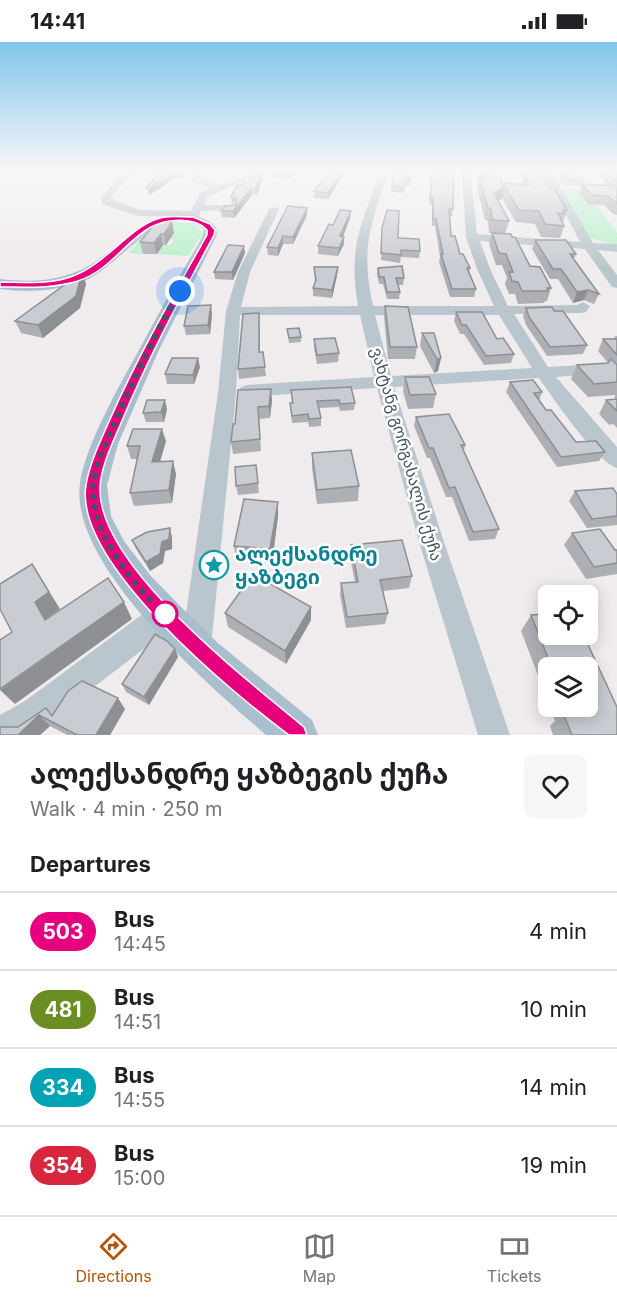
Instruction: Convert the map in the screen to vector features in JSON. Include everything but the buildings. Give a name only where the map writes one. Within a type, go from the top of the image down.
[{"type":"main road","points":[[0,284],[48,284],[76,278],[104,264],[148,226],[173,218],[195,214],[211,230],[139,366],[104,448],[93,486],[93,500],[102,532],[138,586],[196,648],[297,735]]},
{"type":"street","points":[[107,202],[138,213],[195,214],[231,208]]},
{"type":"street","points":[[195,214],[200,202]]},
{"type":"street","name":"ვახტანგ გორგასალის ქუჩა","points":[[375,202],[360,255],[367,310],[385,383],[433,550],[494,735]]},
{"type":"street","points":[[469,202],[472,237],[501,309],[546,374],[617,460]]},
{"type":"street","points":[[562,202],[586,245],[617,284]]},
{"type":"street","points":[[196,648],[226,393],[233,311],[244,272],[274,208]]},
{"type":"street","points":[[472,237],[617,248]]},
{"type":"street","points":[[233,311],[581,309],[583,306]]},
{"type":"street","points":[[226,393],[546,374],[595,370],[599,365]]},
{"type":"street","points":[[0,734],[36,712],[165,615]]},
{"type":"green space","points":[[566,202],[594,202],[617,233],[617,245],[587,237]]},
{"type":"green space","points":[[167,222],[193,223],[203,233],[188,256],[157,254],[163,245],[170,245],[174,240],[158,233],[143,254],[128,253],[152,229]]},
{"type":"bus line","name":"503","points":[[0,284],[27,286],[64,282],[76,278],[104,264],[139,232],[165,219],[193,219],[207,225],[211,230],[139,366],[104,448],[93,486],[93,500],[102,532],[138,586],[196,648],[297,735]]},
{"type":"place","name":"ალექსანდრე ყაზბეგი","points":[[214,565]]},
{"type":"route","points":[[165,614],[138,586],[102,532],[93,500],[93,486],[104,448],[139,366],[180,291]]}]
